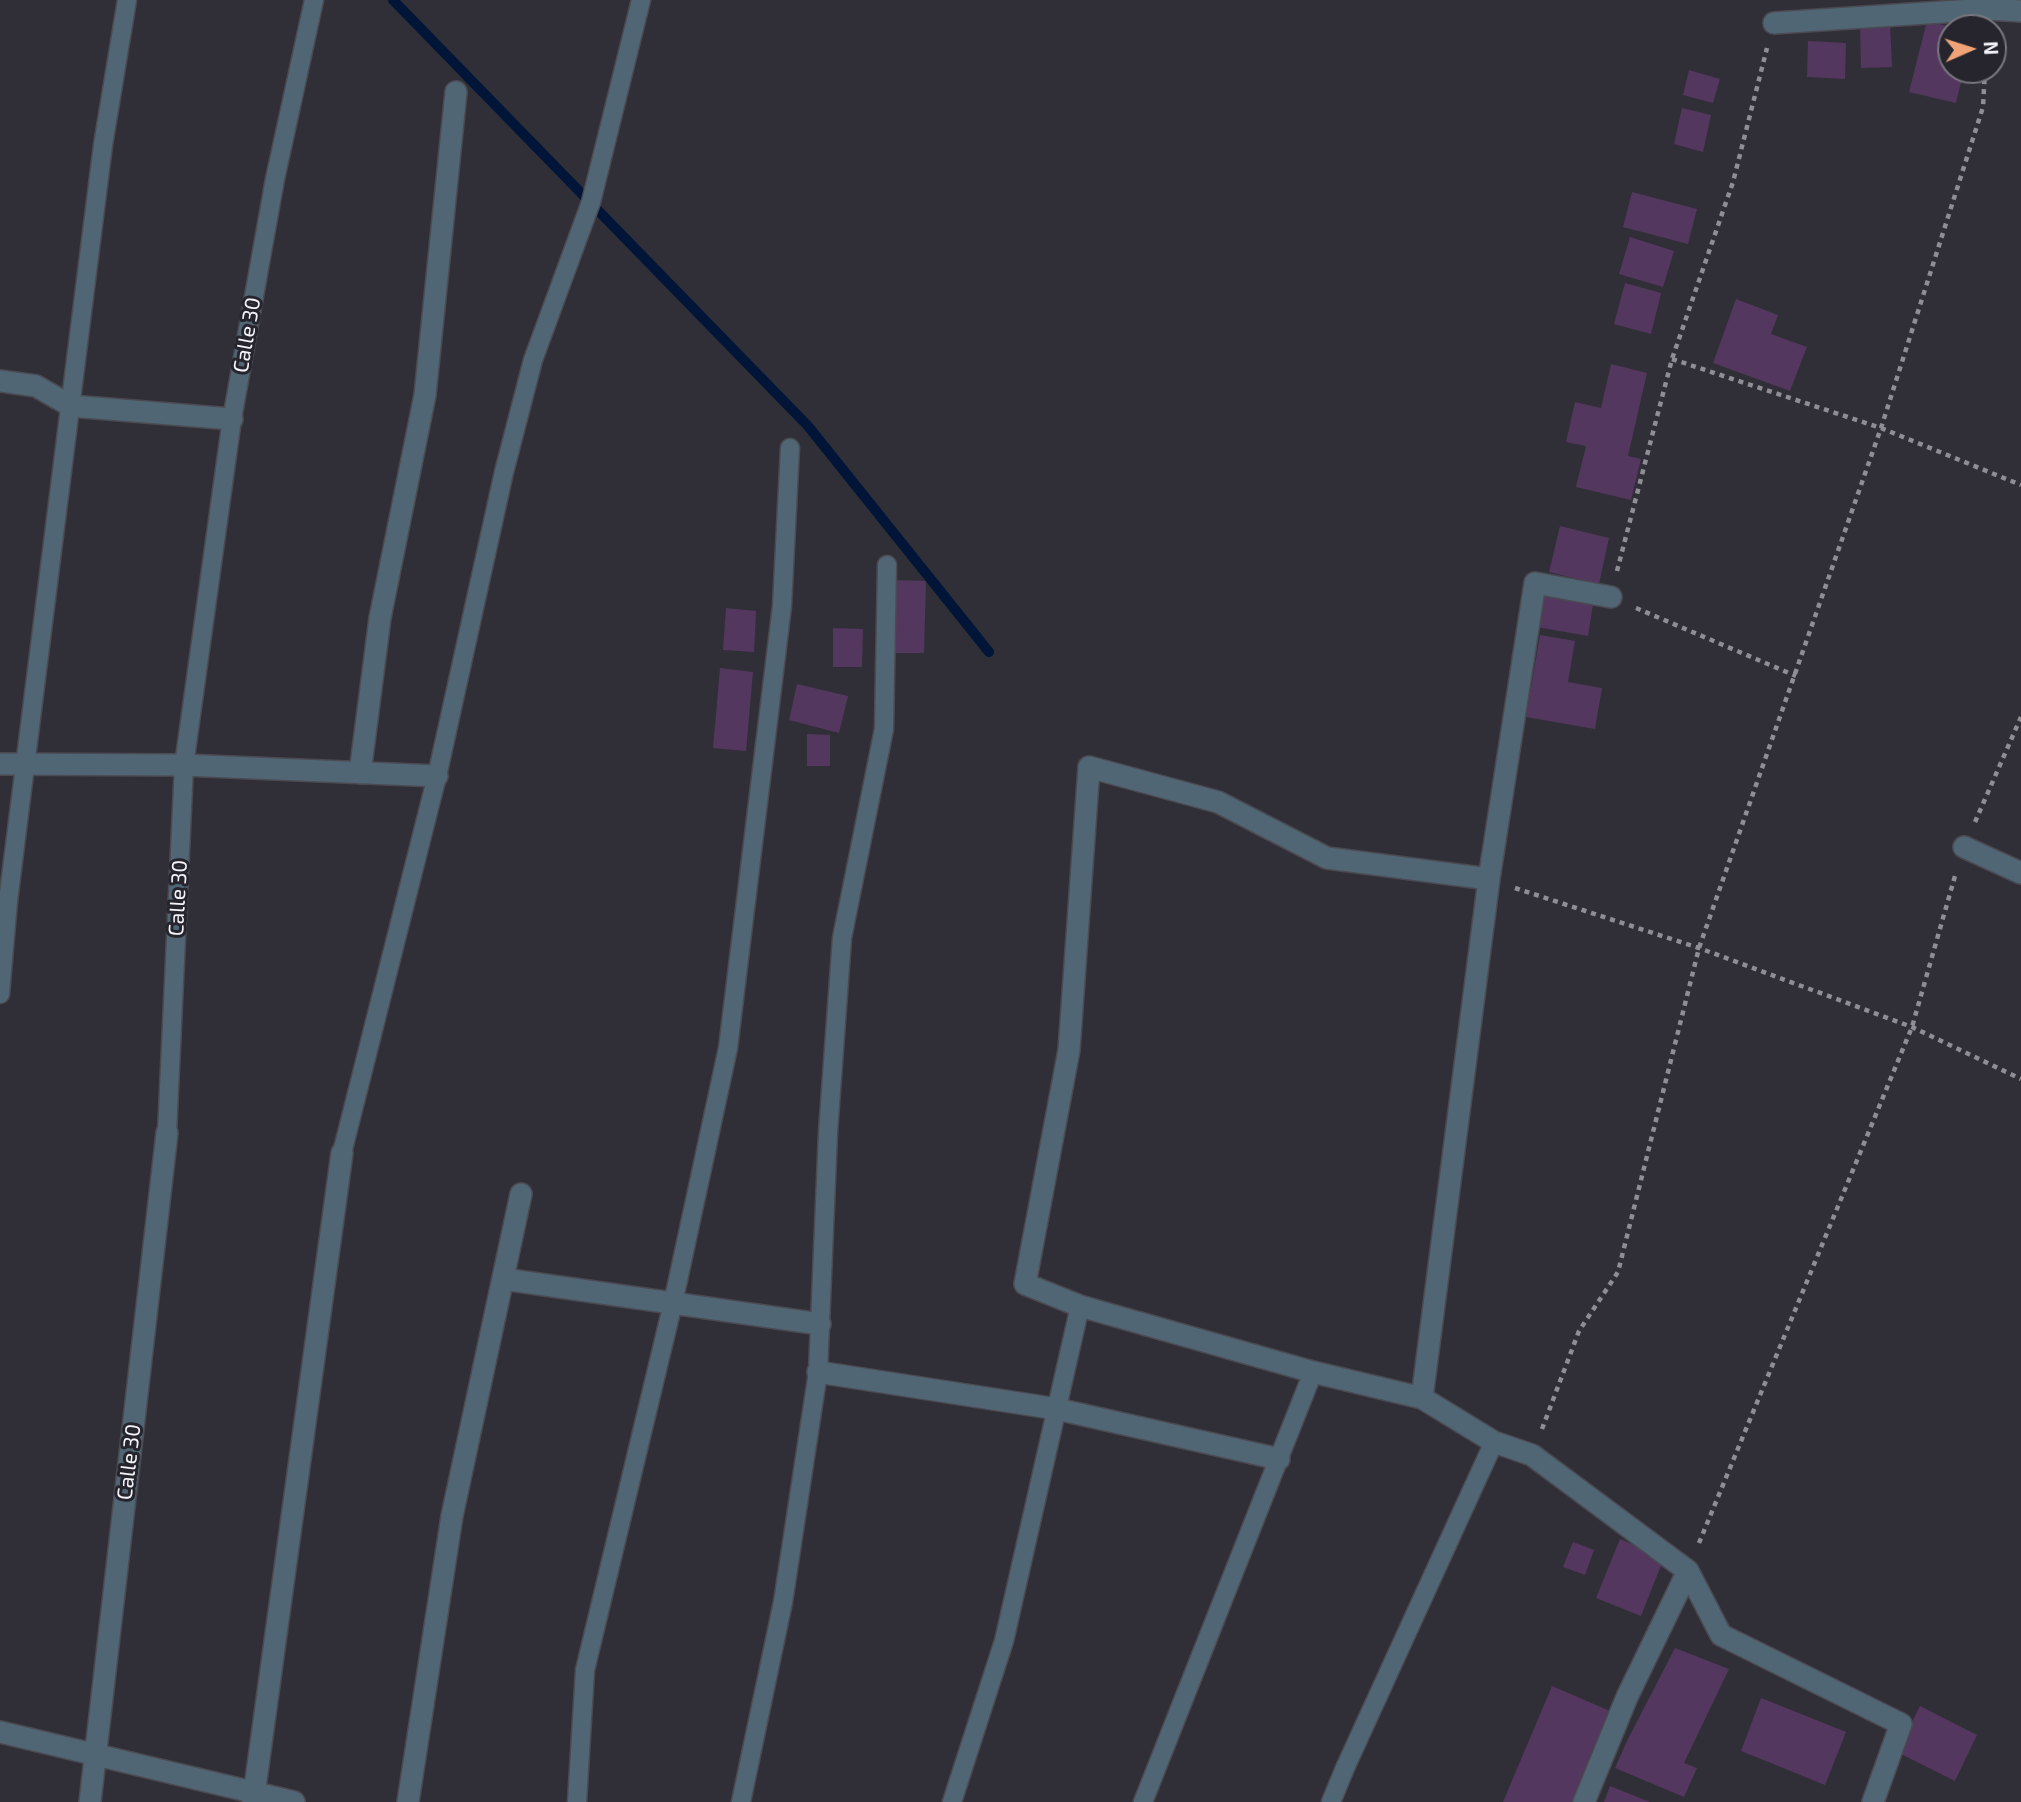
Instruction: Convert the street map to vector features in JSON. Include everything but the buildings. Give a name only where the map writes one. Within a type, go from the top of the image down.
[{"type":"street","points":[[1774,23],[1988,9],[2021,11]]},
{"type":"street","points":[[360,773],[380,618],[425,395],[456,92]]},
{"type":"street","points":[[0,381],[36,386],[71,406],[232,419]]},
{"type":"street","points":[[1422,1398],[1489,879],[1535,583],[1611,597]]},
{"type":"street","points":[[0,764],[184,765],[437,776]]},
{"type":"street","points":[[1489,879],[1327,858],[1218,802],[1089,767],[1069,1049],[1025,1284],[1080,1306],[1313,1372],[1422,1398],[1494,1442],[1532,1455],[1688,1571],[1721,1635],[1901,1724],[1873,1802]]},
{"type":"street","points":[[1964,846],[2021,873]]},
{"type":"street","name":"Calle 30","points":[[90,1802],[167,1133]]},
{"type":"street","points":[[254,1796],[342,1153]]},
{"type":"street","points":[[408,1802],[452,1516],[521,1194]]},
{"type":"street","points":[[503,1279],[820,1324]]},
{"type":"street","points":[[818,1372],[1057,1409],[1279,1459]]},
{"type":"street","points":[[1584,1802],[1627,1697],[1688,1571]]},
{"type":"street","points":[[0,1732],[254,1796],[295,1802]]},
{"type":"lane","points":[[0,994],[8,901],[103,145],[127,0]]},
{"type":"lane","name":"Calle 30","points":[[167,1133],[184,765],[232,419],[275,179],[314,0]]},
{"type":"lane","points":[[342,1153],[437,776],[504,472],[533,360],[590,202],[641,0]]},
{"type":"lane","points":[[577,1802],[585,1670],[673,1303],[729,1048],[782,606],[790,448]]},
{"type":"lane","points":[[741,1802],[783,1602],[818,1372],[828,1132],[842,938],[884,729],[887,565]]},
{"type":"lane","points":[[952,1802],[1004,1642],[1080,1306]]},
{"type":"lane","points":[[1143,1802],[1313,1372]]},
{"type":"lane","points":[[1331,1802],[1494,1442]]},
{"type":"path","points":[[1774,23],[1733,182],[1671,359],[1611,597],[1796,676]]},
{"type":"path","points":[[1532,1455],[1579,1331],[1618,1272],[1699,948],[1881,428],[1983,107],[1984,84]]},
{"type":"path","points":[[1671,359],[1881,428],[2021,485]]},
{"type":"path","points":[[1688,1571],[1912,1027],[1964,846],[2021,717]]},
{"type":"path","points":[[1489,879],[1699,948],[1912,1027],[2021,1079]]},
{"type":"waterway","points":[[393,0],[808,426],[989,652]]}]
